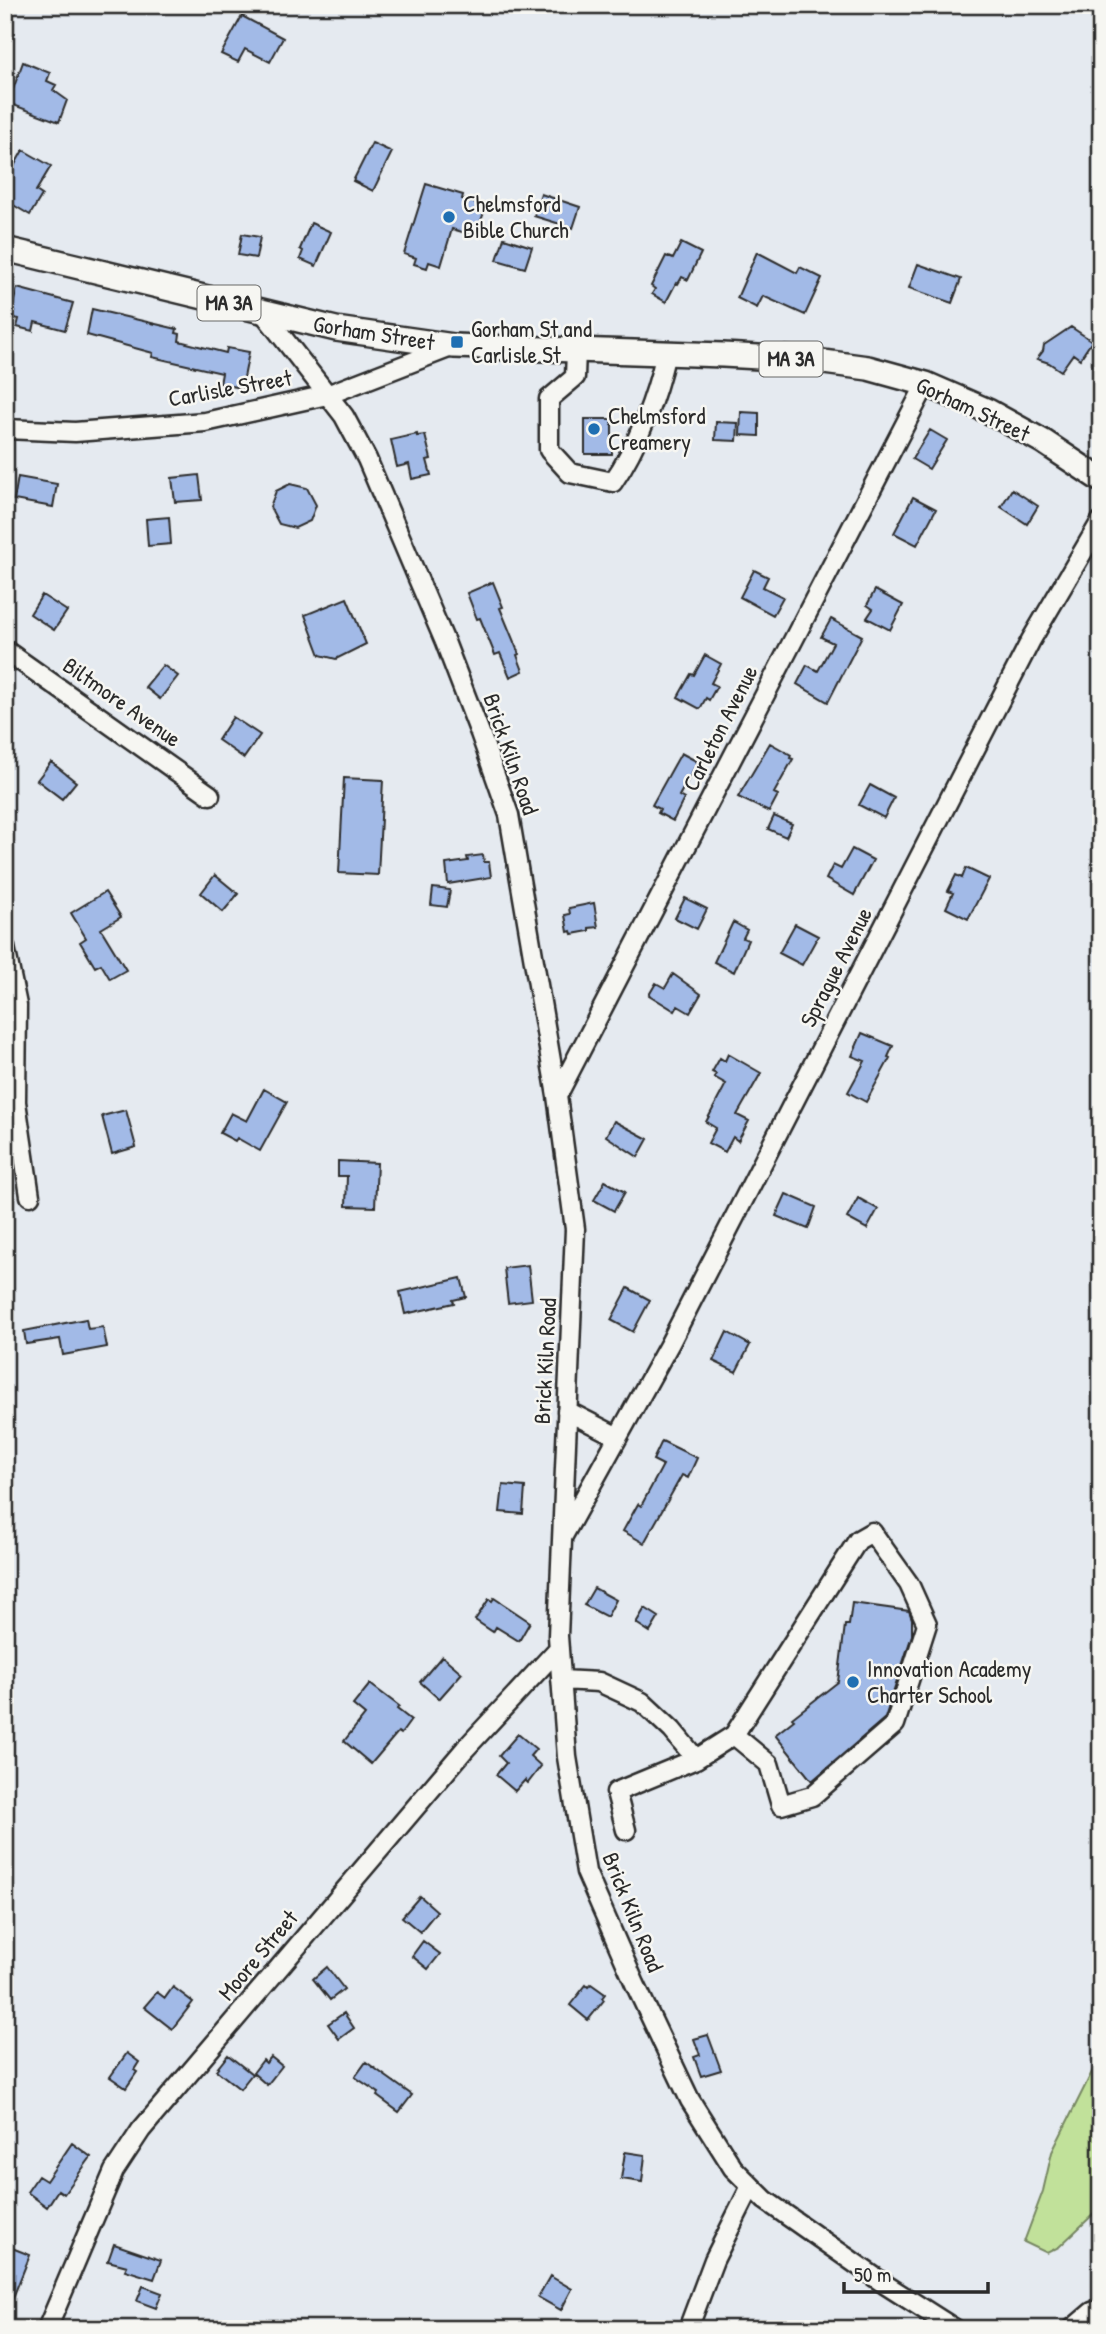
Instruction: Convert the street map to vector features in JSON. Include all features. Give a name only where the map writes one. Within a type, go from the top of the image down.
[{"type":"main road","name":"Gorham Street","points":[[5,249],[336,329],[454,346],[809,360],[868,368],[926,384],[988,411],[1044,442],[1101,480]]},
{"type":"street","name":"Brick Kiln Road","points":[[262,311],[344,416],[382,492],[481,733],[509,814],[557,1096],[575,1229],[561,1539],[559,1648],[567,1757],[586,1872],[690,2100],[733,2168],[765,2200],[955,2329]]},
{"type":"street","name":"Carlisle Street","points":[[5,429],[75,432],[205,422],[327,395],[454,346]]},
{"type":"street","points":[[576,350],[575,377],[549,399],[549,450],[570,473],[613,482],[625,464],[659,384],[666,353]]},
{"type":"street","name":"Carleton Avenue","points":[[557,1096],[926,384]]},
{"type":"street","name":"Sprague Avenue","points":[[561,1539],[676,1330],[1031,640],[1101,521]]},
{"type":"street","name":"Biltmore Avenue","points":[[5,650],[210,795]]},
{"type":"street","points":[[5,947],[17,1005],[16,1102],[30,1196]]},
{"type":"street","points":[[567,1411],[618,1437]]},
{"type":"street","points":[[626,1830],[616,1792],[696,1759],[734,1735],[858,1540],[872,1532],[909,1584],[927,1624],[895,1724],[812,1796],[781,1805],[769,1764],[734,1735]]},
{"type":"street","name":"Moore Street","points":[[47,2329],[114,2171],[141,2130],[465,1749],[559,1648]]},
{"type":"street","points":[[561,1679],[600,1682],[642,1702],[673,1730],[696,1759]]},
{"type":"street","points":[[688,2329],[714,2260],[751,2186]]},
{"type":"street","points":[[1072,2329],[1092,2312],[1101,2309]]},
{"type":"green space","points":[[1101,2061],[1101,2207],[1059,2247],[1047,2253],[1024,2242],[1043,2191],[1052,2152],[1093,2070]]},
{"type":"building","points":[[242,16],[283,38],[270,62],[245,49],[238,62],[221,54]]},
{"type":"building","points":[[23,62],[50,73],[47,81],[56,85],[53,90],[67,100],[59,122],[8,103]]},
{"type":"building","points":[[372,143],[392,152],[373,191],[353,181]]},
{"type":"building","points":[[23,150],[51,166],[36,191],[42,195],[30,215],[5,200],[11,185],[5,181],[5,163],[13,168]]},
{"type":"building","name":"Chelmsford Bible Church","points":[[426,184],[463,195],[462,199],[486,206],[476,236],[452,229],[441,266],[429,262],[427,268],[414,264],[416,258],[404,254]]},
{"type":"building","points":[[541,194],[580,207],[573,228],[534,216]]},
{"type":"building","points":[[311,223],[331,232],[316,266],[300,259],[303,251],[300,249]]},
{"type":"building","points":[[242,234],[260,237],[256,258],[238,255]]},
{"type":"building","points":[[504,238],[532,247],[525,268],[497,260]]},
{"type":"building","points":[[681,243],[701,253],[688,280],[682,277],[678,284],[676,283],[666,302],[652,294],[655,289],[651,286],[666,256],[673,259]]},
{"type":"building","points":[[757,252],[797,273],[800,267],[822,278],[805,315],[763,296],[757,308],[737,298]]},
{"type":"building","points":[[918,264],[961,279],[952,303],[909,288]]},
{"type":"building","points":[[17,288],[73,303],[65,330],[35,322],[33,331],[17,327],[19,319],[10,317]]},
{"type":"building","points":[[92,309],[177,329],[176,333],[180,334],[179,341],[226,353],[227,348],[249,352],[242,388],[220,384],[222,373],[152,357],[153,353],[87,335]]},
{"type":"building","points":[[1071,327],[1092,341],[1080,359],[1073,354],[1061,371],[1037,359],[1044,345]]},
{"type":"building","points":[[741,412],[759,413],[759,436],[740,435]]},
{"type":"building","points":[[585,419],[612,419],[612,454],[585,454]]},
{"type":"building","points":[[716,422],[738,423],[737,441],[715,440]]},
{"type":"building","points":[[930,430],[947,440],[929,469],[912,459]]},
{"type":"building","points":[[417,434],[425,435],[431,459],[427,460],[431,475],[412,479],[409,464],[397,467],[391,440]]},
{"type":"building","points":[[199,475],[202,500],[175,502],[172,478]]},
{"type":"building","points":[[18,477],[57,484],[53,507],[14,500]]},
{"type":"building","points":[[290,484],[307,488],[316,505],[310,521],[295,528],[279,524],[270,507],[276,491]]},
{"type":"building","points":[[1012,489],[1038,506],[1027,524],[1001,507]]},
{"type":"building","points":[[913,497],[936,509],[917,545],[894,533]]},
{"type":"building","points":[[169,517],[171,544],[148,546],[146,519]]},
{"type":"building","points":[[754,570],[768,577],[763,587],[783,597],[773,615],[740,597]]},
{"type":"building","points":[[493,582],[523,671],[510,677],[500,653],[495,655],[467,593]]},
{"type":"building","points":[[875,590],[903,605],[890,630],[867,618],[873,609],[867,605]]},
{"type":"building","points":[[42,595],[67,611],[54,630],[30,614]]},
{"type":"building","points":[[347,598],[366,644],[336,659],[320,655],[305,615]]},
{"type":"building","points":[[831,619],[862,636],[828,702],[797,684],[807,665],[818,671],[833,643],[821,637]]},
{"type":"building","points":[[705,655],[721,664],[711,683],[717,686],[700,709],[678,697]]},
{"type":"building","points":[[163,665],[178,676],[160,699],[145,687]]},
{"type":"building","points":[[233,717],[260,735],[244,758],[218,740]]},
{"type":"building","points":[[770,743],[791,755],[790,758],[793,759],[774,793],[778,795],[769,812],[738,797]]},
{"type":"building","points":[[681,753],[698,762],[679,796],[684,799],[673,821],[658,813],[660,809],[652,805]]},
{"type":"building","points":[[51,762],[76,782],[62,799],[37,780]]},
{"type":"building","points":[[344,778],[383,780],[378,875],[339,873]]},
{"type":"building","points":[[870,785],[894,798],[884,818],[859,805]]},
{"type":"building","points":[[774,816],[792,824],[786,837],[768,829]]},
{"type":"building","points":[[852,849],[873,860],[854,895],[826,879],[833,865],[841,869]]},
{"type":"building","points":[[483,855],[484,862],[489,862],[491,877],[448,884],[446,864],[468,861],[467,857]]},
{"type":"building","points":[[966,868],[989,879],[968,919],[946,908],[953,893],[948,891],[956,875],[962,878]]},
{"type":"building","points":[[215,875],[238,894],[223,912],[201,893]]},
{"type":"building","points":[[433,888],[450,890],[447,907],[431,905]]},
{"type":"building","points":[[105,892],[121,917],[101,929],[126,970],[110,979],[101,964],[95,967],[80,942],[86,938],[71,913]]},
{"type":"building","points":[[685,898],[707,909],[697,929],[675,918]]},
{"type":"building","points":[[594,903],[598,927],[572,934],[571,931],[568,932],[565,915],[570,914],[569,908]]},
{"type":"building","points":[[733,922],[747,930],[743,938],[748,940],[734,972],[714,962]]},
{"type":"building","points":[[795,924],[818,936],[802,965],[779,953]]},
{"type":"building","points":[[673,974],[701,994],[690,1013],[678,1006],[675,1011],[649,995],[656,983],[665,988]]},
{"type":"building","points":[[862,1033],[893,1046],[888,1057],[890,1058],[866,1102],[848,1092],[865,1061],[852,1056]]},
{"type":"building","points":[[728,1054],[761,1073],[737,1115],[749,1121],[738,1141],[733,1137],[725,1152],[708,1143],[716,1128],[706,1122],[726,1084],[714,1077],[716,1074],[712,1072],[720,1058],[725,1061]]},
{"type":"building","points":[[264,1089],[287,1102],[260,1151],[237,1138],[235,1141],[220,1133],[231,1113],[247,1121]]},
{"type":"building","points":[[126,1110],[136,1147],[112,1154],[102,1116]]},
{"type":"building","points":[[614,1121],[648,1139],[638,1157],[606,1136]]},
{"type":"building","points":[[338,1161],[377,1163],[375,1207],[346,1206],[347,1176],[338,1176]]},
{"type":"building","points":[[605,1181],[625,1192],[614,1211],[594,1200]]},
{"type":"building","points":[[786,1194],[816,1207],[808,1229],[776,1216]]},
{"type":"building","points":[[858,1198],[878,1209],[867,1229],[847,1218]]},
{"type":"building","points":[[528,1265],[532,1300],[508,1303],[504,1268]]},
{"type":"building","points":[[461,1278],[466,1297],[453,1300],[454,1303],[405,1314],[400,1292]]},
{"type":"building","points":[[628,1288],[650,1300],[633,1332],[611,1320]]},
{"type":"building","points":[[86,1319],[88,1329],[103,1327],[107,1347],[63,1355],[60,1339],[26,1344],[24,1331]]},
{"type":"building","points":[[727,1332],[750,1345],[736,1372],[713,1361]]},
{"type":"building","points":[[662,1441],[697,1458],[688,1478],[682,1475],[644,1543],[623,1531],[638,1504],[641,1506],[663,1465],[653,1460]]},
{"type":"building","points":[[503,1485],[525,1487],[523,1514],[500,1512]]},
{"type":"building","points":[[594,1588],[616,1600],[607,1617],[584,1605]]},
{"type":"building","points":[[494,1598],[530,1622],[519,1641],[496,1627],[493,1632],[475,1620],[489,1599],[492,1601]]},
{"type":"building","points":[[852,1603],[909,1611],[912,1635],[885,1718],[812,1781],[775,1735],[838,1682],[845,1625],[849,1625]]},
{"type":"building","points":[[645,1608],[659,1617],[650,1632],[636,1623]]},
{"type":"building","points":[[442,1656],[462,1673],[439,1699],[420,1682]]},
{"type":"building","points":[[370,1684],[399,1706],[397,1709],[411,1720],[371,1764],[344,1741],[365,1715],[353,1705]]},
{"type":"building","points":[[518,1734],[536,1749],[530,1756],[541,1766],[528,1783],[525,1780],[515,1791],[496,1775],[506,1763],[499,1756]]},
{"type":"building","points":[[420,1896],[437,1911],[420,1932],[402,1917]]},
{"type":"building","points":[[423,1941],[440,1954],[428,1969],[412,1956]]},
{"type":"building","points":[[327,1967],[344,1989],[330,2000],[313,1979]]},
{"type":"building","points":[[591,1984],[605,1994],[602,1998],[604,2000],[588,2020],[570,2005],[586,1985],[588,1987]]},
{"type":"building","points":[[173,1987],[193,2002],[172,2029],[144,2007],[157,1992],[165,1998]]},
{"type":"building","points":[[344,2013],[354,2028],[339,2039],[328,2024]]},
{"type":"building","points":[[708,2035],[721,2070],[701,2076],[694,2057],[700,2055],[694,2039]]},
{"type":"building","points":[[127,2053],[139,2062],[134,2070],[137,2072],[126,2088],[110,2077]]},
{"type":"building","points":[[228,2055],[252,2074],[240,2089],[216,2070]]},
{"type":"building","points":[[271,2057],[282,2066],[267,2085],[253,2073],[263,2060],[266,2063]]},
{"type":"building","points":[[366,2062],[412,2095],[399,2112],[377,2096],[379,2093],[355,2077]]},
{"type":"building","points":[[72,2143],[91,2157],[64,2194],[58,2190],[47,2207],[27,2192],[38,2176],[46,2181]]},
{"type":"building","points":[[625,2152],[645,2155],[642,2182],[621,2179]]},
{"type":"building","points":[[114,2244],[161,2260],[154,2279],[125,2270],[127,2266],[108,2261]]},
{"type":"building","points":[[12,2248],[30,2255],[6,2315],[5,2265]]},
{"type":"building","points":[[550,2276],[572,2289],[561,2310],[538,2297]]},
{"type":"building","points":[[143,2286],[162,2293],[156,2308],[137,2301]]},
{"type":"place","name":"Chelmsford Bible Church","points":[[449,217]]},
{"type":"place","name":"Gorham St and Carlisle St","points":[[457,342]]},
{"type":"place","name":"Chelmsford Creamery","points":[[594,429]]},
{"type":"place","name":"Innovation Academy Charter School","points":[[853,1682]]}]
